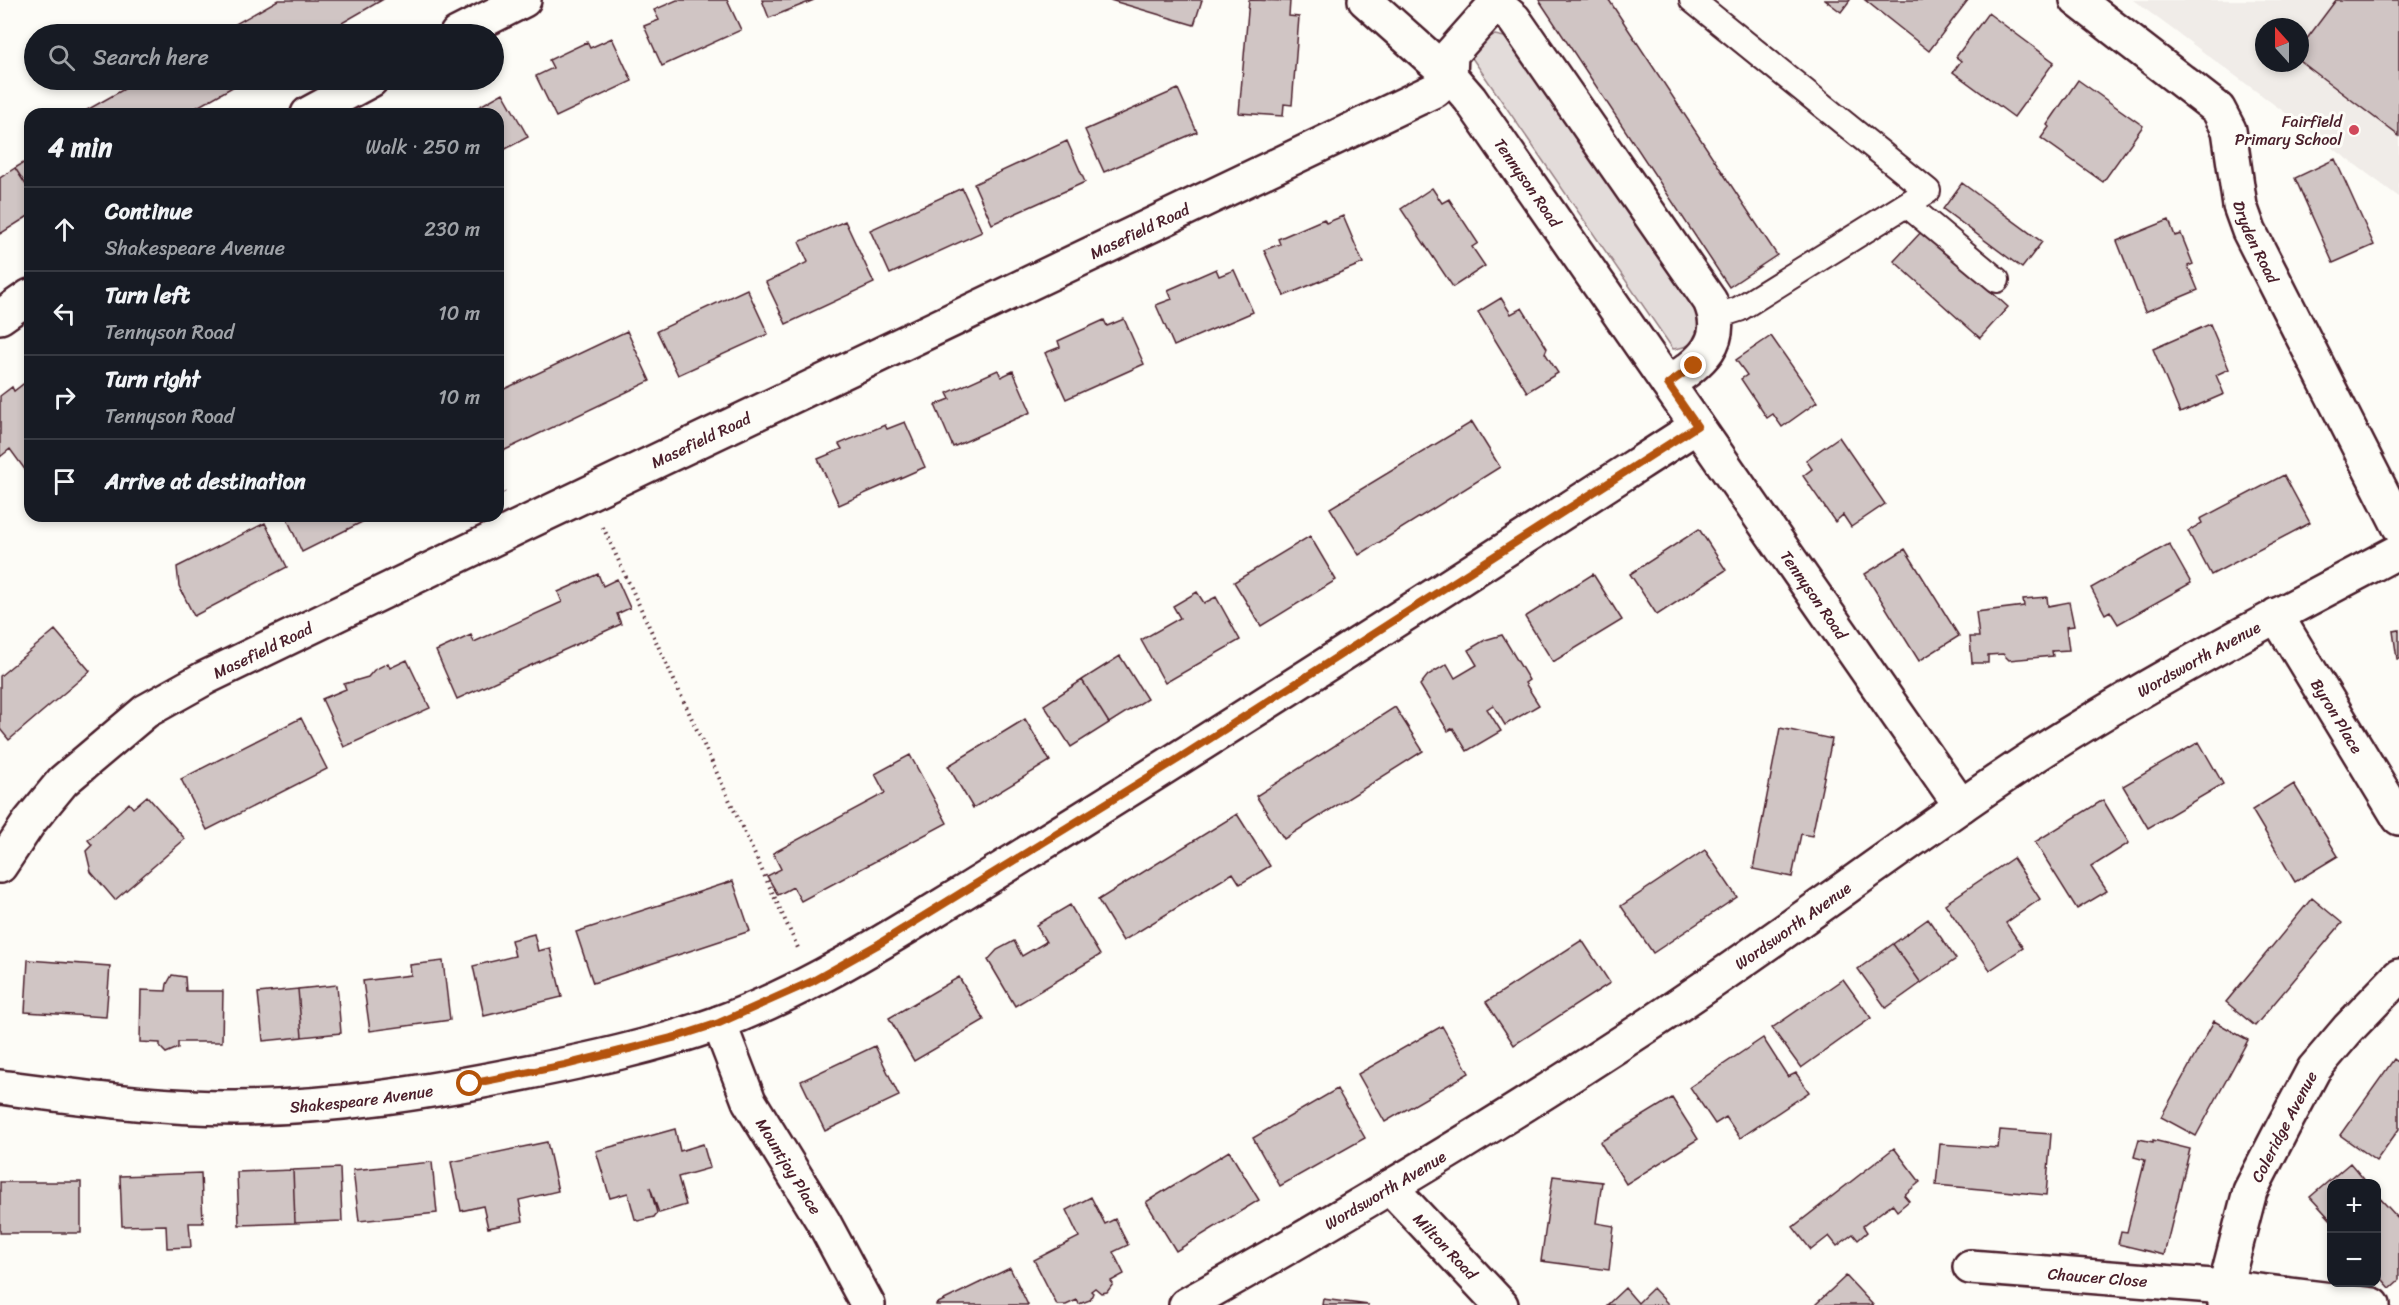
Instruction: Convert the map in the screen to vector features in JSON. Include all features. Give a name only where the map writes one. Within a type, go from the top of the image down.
[{"type":"street","points":[[477,24],[524,0]]},
{"type":"street","name":"Tennyson Road","points":[[1365,0],[1450,76],[1470,99],[1961,806]]},
{"type":"street","name":"Dryden Road","points":[[2077,0],[2218,109],[2229,130],[2240,206],[2249,231],[2399,526]]},
{"type":"street","points":[[1450,76],[1450,54],[1498,2],[1514,19],[1710,301],[1717,316],[1716,332],[1708,350],[1694,366],[1668,384]]},
{"type":"street","name":"Masefield Road","points":[[0,866],[30,821],[63,781],[146,711],[205,678],[1436,90],[1450,76]]},
{"type":"street","points":[[319,108],[352,90]]},
{"type":"street","points":[[0,317],[24,300]]},
{"type":"street","name":"Shakespeare Avenue","points":[[0,1087],[136,1102],[234,1108],[320,1104],[397,1096],[565,1065],[676,1037],[719,1023],[813,981],[877,945],[1178,759],[1697,426]]},
{"type":"street","name":"Wordsworth Avenue","points":[[1186,1305],[1390,1187],[1534,1100],[1785,932],[2033,757],[2172,672],[2399,551]]},
{"type":"street","name":"Byron Place","points":[[2276,615],[2399,818]]},
{"type":"street","name":"Coleridge Avenue","points":[[2225,1296],[2250,1191],[2314,1069],[2348,1029],[2399,976]]},
{"type":"street","name":"Mountjoy Place","points":[[719,1023],[749,1101],[824,1223],[868,1305]]},
{"type":"street","name":"Milton Road","points":[[1390,1187],[1501,1305]]},
{"type":"street","name":"Chaucer Close","points":[[1970,1268],[2225,1296],[2373,1305]]},
{"type":"lane","points":[[1692,0],[1928,191],[1738,309],[1717,316]]},
{"type":"lane","points":[[1907,205],[1997,280]]},
{"type":"path","points":[[588,494],[813,981]]},
{"type":"shaded area","name":"Fairfield Primary School","points":[[2133,0],[2399,0],[2399,197]]},
{"type":"shaded area","points":[[1495,35],[1509,38],[1699,309],[1699,331],[1697,337],[1689,345],[1673,349],[1470,55],[1485,38]]},
{"type":"building","points":[[278,0],[382,0],[340,24],[236,24]]},
{"type":"building","points":[[677,0],[727,0],[741,30],[662,66],[644,26],[659,20],[654,10]]},
{"type":"building","points":[[762,0],[814,0],[769,18]]},
{"type":"building","points":[[1110,0],[1202,0],[1194,25]]},
{"type":"building","points":[[1249,0],[1290,1],[1289,16],[1299,17],[1292,105],[1284,104],[1283,116],[1239,113]]},
{"type":"building","points":[[1539,0],[1609,0],[1777,255],[1729,287]]},
{"type":"building","points":[[1825,0],[1850,0],[1841,12]]},
{"type":"building","points":[[1865,0],[1968,0],[1929,51]]},
{"type":"building","points":[[2336,0],[2399,0],[2399,136],[2309,68],[2309,36]]},
{"type":"building","points":[[1988,13],[2054,62],[2014,117],[1953,72],[1961,61],[1956,57]]},
{"type":"building","points":[[612,38],[632,81],[556,117],[536,76],[553,68],[549,60],[587,42],[590,48]]},
{"type":"building","points":[[2078,80],[2143,126],[2103,182],[2041,138],[2049,127],[2047,125]]},
{"type":"building","points":[[1178,89],[1197,132],[1104,172],[1085,130]]},
{"type":"building","points":[[122,90],[227,90],[196,108],[91,108]]},
{"type":"building","points":[[503,93],[528,137],[504,150],[504,108],[477,108]]},
{"type":"building","points":[[1067,141],[1085,182],[992,224],[974,184]]},
{"type":"building","points":[[2335,159],[2374,245],[2333,263],[2295,178]]},
{"type":"building","points":[[24,163],[24,182],[15,168]]},
{"type":"building","points":[[15,168],[24,182],[24,219],[0,234],[0,178]]},
{"type":"building","points":[[1962,183],[2042,242],[2022,268],[1943,209]]},
{"type":"building","points":[[962,188],[982,232],[890,274],[870,230]]},
{"type":"building","points":[[1432,188],[1442,203],[1449,199],[1478,243],[1472,247],[1485,266],[1453,287],[1401,209]]},
{"type":"building","points":[[1343,216],[1363,263],[1284,296],[1264,250],[1280,244],[1278,239],[1324,219],[1326,223]]},
{"type":"building","points":[[2169,220],[2175,236],[2181,234],[2193,264],[2188,266],[2198,290],[2145,312],[2117,241]]},
{"type":"building","points":[[845,221],[874,283],[786,324],[766,282],[808,262],[799,242]]},
{"type":"building","points":[[1923,230],[2008,307],[1980,338],[1894,261]]},
{"type":"building","points":[[1216,269],[1219,276],[1234,270],[1253,312],[1174,346],[1156,305],[1172,299],[1168,290]]},
{"type":"building","points":[[747,289],[768,334],[678,375],[657,331]]},
{"type":"building","points":[[1501,298],[1511,314],[1522,308],[1547,348],[1545,353],[1558,373],[1527,392],[1478,312]]},
{"type":"building","points":[[1124,319],[1144,364],[1066,399],[1045,353],[1060,347],[1058,341],[1104,320],[1107,326]]},
{"type":"building","points":[[2210,324],[2229,369],[2216,375],[2224,394],[2180,413],[2153,349]]},
{"type":"building","points":[[627,331],[650,381],[504,451],[504,389]]},
{"type":"building","points":[[1771,336],[1817,402],[1782,427],[1773,414],[1767,418],[1741,379],[1747,375],[1736,360]]},
{"type":"building","points":[[998,370],[1001,377],[1013,371],[1031,412],[953,447],[935,405],[950,399],[947,393]]},
{"type":"building","points":[[24,383],[24,468],[10,449],[0,457],[0,396],[12,387],[14,391]]},
{"type":"building","points":[[905,422],[925,467],[839,505],[818,459],[842,449],[839,444],[885,425],[887,429]]},
{"type":"building","points":[[1472,422],[1500,467],[1359,555],[1330,508]]},
{"type":"building","points":[[1839,437],[1885,504],[1851,527],[1843,515],[1835,522],[1803,476],[1812,469],[1806,460]]},
{"type":"building","points":[[2284,475],[2310,523],[2211,575],[2188,531],[2202,523],[2200,519]]},
{"type":"building","points":[[289,522],[362,522],[302,552]]},
{"type":"building","points":[[265,523],[287,567],[194,616],[179,586],[177,567]]},
{"type":"building","points":[[1699,529],[1726,570],[1657,615],[1630,574]]},
{"type":"building","points":[[1310,536],[1336,580],[1261,626],[1234,582]]},
{"type":"building","points":[[2169,544],[2191,583],[2118,624],[2110,611],[2105,614],[2091,588]]},
{"type":"building","points":[[1905,549],[1959,636],[1919,661],[1865,574]]},
{"type":"building","points":[[598,574],[603,586],[617,579],[630,608],[617,614],[621,624],[457,699],[436,651],[471,635],[474,642],[562,602],[558,592]]},
{"type":"building","points":[[1593,574],[1622,620],[1553,662],[1525,617]]},
{"type":"building","points":[[1197,592],[1204,603],[1216,597],[1240,640],[1165,683],[1141,640],[1180,618],[1173,606]]},
{"type":"building","points":[[2047,597],[2048,606],[2069,602],[2074,626],[2066,627],[2069,650],[2052,651],[2053,656],[2009,660],[2003,654],[1988,655],[1988,663],[1972,663],[1970,637],[1979,637],[1976,612],[2024,606],[2023,599]]},
{"type":"building","points":[[55,630],[90,671],[9,740],[0,729],[0,676]]},
{"type":"building","points":[[2399,630],[2399,659],[2397,659],[2393,631]]},
{"type":"building","points":[[1502,635],[1529,680],[1525,683],[1539,705],[1505,725],[1493,705],[1487,709],[1501,731],[1467,751],[1453,728],[1448,731],[1420,685],[1428,675],[1447,664],[1455,678],[1477,665],[1468,650],[1485,640]]},
{"type":"building","points":[[1120,656],[1147,699],[1109,723],[1082,680]]},
{"type":"building","points":[[407,660],[430,708],[344,747],[322,699],[346,689],[344,684],[368,677],[374,670],[388,663],[390,668]]},
{"type":"building","points":[[1082,680],[1109,723],[1071,747],[1044,705]]},
{"type":"building","points":[[1395,707],[1423,751],[1284,839],[1256,796]]},
{"type":"building","points":[[301,718],[327,769],[207,830],[181,779]]},
{"type":"building","points":[[1025,719],[1050,761],[973,808],[948,766]]},
{"type":"building","points":[[1780,728],[1832,739],[1812,836],[1801,834],[1792,877],[1753,869]]},
{"type":"building","points":[[2199,742],[2223,784],[2148,828],[2123,786]]},
{"type":"building","points":[[910,755],[947,823],[801,901],[793,887],[778,895],[767,876],[781,869],[773,853],[885,793],[875,774]]},
{"type":"building","points":[[2294,784],[2338,856],[2295,882],[2252,810]]},
{"type":"building","points":[[147,796],[185,839],[115,900],[91,872],[86,851],[92,845],[88,840],[129,803],[133,808]]},
{"type":"building","points":[[2103,800],[2129,843],[2091,867],[2107,891],[2077,909],[2035,842]]},
{"type":"building","points":[[1237,814],[1270,866],[1240,884],[1233,873],[1123,941],[1098,900]]},
{"type":"building","points":[[1705,850],[1737,897],[1653,953],[1621,906]]},
{"type":"building","points":[[2013,858],[2040,899],[2006,923],[2023,948],[1990,970],[1945,904]]},
{"type":"building","points":[[733,881],[750,931],[593,983],[576,932]]},
{"type":"building","points":[[2312,898],[2342,923],[2255,1026],[2226,1002]]},
{"type":"building","points":[[1070,905],[1100,955],[1015,1006],[988,960],[997,950],[1014,941],[1022,956],[1046,942],[1036,925]]},
{"type":"building","points":[[1928,919],[1956,959],[1921,983],[1893,944]]},
{"type":"building","points":[[534,934],[538,951],[550,948],[562,997],[484,1016],[473,966],[515,956],[511,940]]},
{"type":"building","points":[[1582,940],[1610,983],[1514,1045],[1486,1002]]},
{"type":"building","points":[[1893,944],[1921,983],[1886,1008],[1858,969]]},
{"type":"building","points":[[28,960],[110,966],[106,1017],[25,1012]]},
{"type":"building","points":[[443,961],[450,1020],[370,1031],[363,981],[411,975],[410,965]]},
{"type":"building","points":[[172,975],[185,977],[186,991],[223,991],[222,1042],[178,1042],[178,1048],[166,1053],[160,1047],[160,1043],[140,1042],[141,990],[166,991]]},
{"type":"building","points":[[959,977],[984,1020],[914,1061],[889,1018]]},
{"type":"building","points":[[1843,979],[1871,1018],[1801,1068],[1772,1028]]},
{"type":"building","points":[[337,985],[341,1033],[302,1037],[298,989]]},
{"type":"building","points":[[298,989],[302,1037],[263,1041],[258,993]]},
{"type":"building","points":[[2214,1021],[2248,1040],[2196,1136],[2161,1117]]},
{"type":"building","points":[[1442,1026],[1469,1073],[1385,1122],[1358,1074]]},
{"type":"building","points":[[1763,1038],[1788,1077],[1796,1073],[1809,1092],[1740,1138],[1726,1117],[1715,1124],[1690,1087]]},
{"type":"building","points":[[875,1046],[899,1096],[825,1131],[801,1081]]},
{"type":"building","points":[[2394,1059],[2399,1063],[2399,1129],[2376,1161],[2340,1135]]},
{"type":"building","points":[[1337,1089],[1365,1138],[1280,1186],[1253,1138]]},
{"type":"building","points":[[1672,1098],[1698,1139],[1626,1184],[1600,1142]]},
{"type":"building","points":[[675,1129],[680,1151],[703,1144],[710,1168],[678,1177],[686,1205],[659,1213],[650,1187],[657,1213],[654,1217],[638,1221],[635,1219],[628,1193],[610,1198],[596,1151]]},
{"type":"building","points":[[2000,1130],[2051,1134],[2046,1195],[1936,1185],[1940,1144],[1998,1148]]},
{"type":"building","points":[[2139,1139],[2190,1149],[2164,1255],[2118,1244],[2121,1231],[2127,1232],[2145,1160],[2134,1157]]},
{"type":"building","points":[[547,1142],[558,1191],[519,1200],[523,1221],[488,1228],[483,1206],[461,1211],[451,1162]]},
{"type":"building","points":[[1894,1148],[1920,1182],[1904,1195],[1909,1201],[1897,1211],[1892,1204],[1863,1226],[1867,1232],[1858,1240],[1853,1234],[1837,1246],[1829,1236],[1811,1250],[1793,1227]]},
{"type":"building","points":[[1229,1151],[1259,1200],[1176,1251],[1146,1202]]},
{"type":"building","points":[[432,1162],[437,1213],[359,1221],[353,1170]]},
{"type":"building","points":[[2350,1163],[2364,1179],[2331,1179]]},
{"type":"building","points":[[340,1168],[342,1221],[295,1223],[293,1170]]},
{"type":"building","points":[[293,1170],[295,1223],[239,1225],[237,1172]]},
{"type":"building","points":[[201,1173],[203,1223],[189,1223],[191,1247],[167,1248],[166,1225],[122,1226],[120,1176]]},
{"type":"building","points":[[1553,1176],[1602,1182],[1596,1223],[1614,1226],[1609,1270],[1541,1261]]},
{"type":"building","points":[[0,1182],[81,1182],[81,1233],[0,1233]]},
{"type":"building","points":[[2327,1183],[2327,1216],[2310,1197]]},
{"type":"building","points":[[1091,1197],[1105,1224],[1115,1219],[1128,1245],[1113,1252],[1124,1274],[1111,1281],[1113,1284],[1107,1292],[1101,1293],[1095,1288],[1091,1291],[1093,1293],[1090,1300],[1079,1304],[1077,1300],[1066,1305],[1057,1305],[1034,1260],[1079,1237],[1066,1210]]},
{"type":"building","points":[[2381,1199],[2399,1219],[2399,1280],[2390,1288],[2381,1278]]},
{"type":"building","points":[[1010,1268],[1028,1305],[936,1305],[936,1304]]},
{"type":"building","points":[[1846,1276],[1873,1305],[1815,1305]]},
{"type":"building","points":[[1625,1288],[1638,1303],[1653,1288],[1669,1305],[1607,1305]]},
{"type":"building","points":[[1323,1299],[1369,1305],[1322,1305]]},
{"type":"place","name":"Fairfield Primary School","points":[[2354,130]]},
{"type":"route","points":[[470,1084],[565,1065],[676,1037],[719,1023],[813,981],[877,945],[1178,759],[1697,426],[1668,384],[1694,366]]}]
